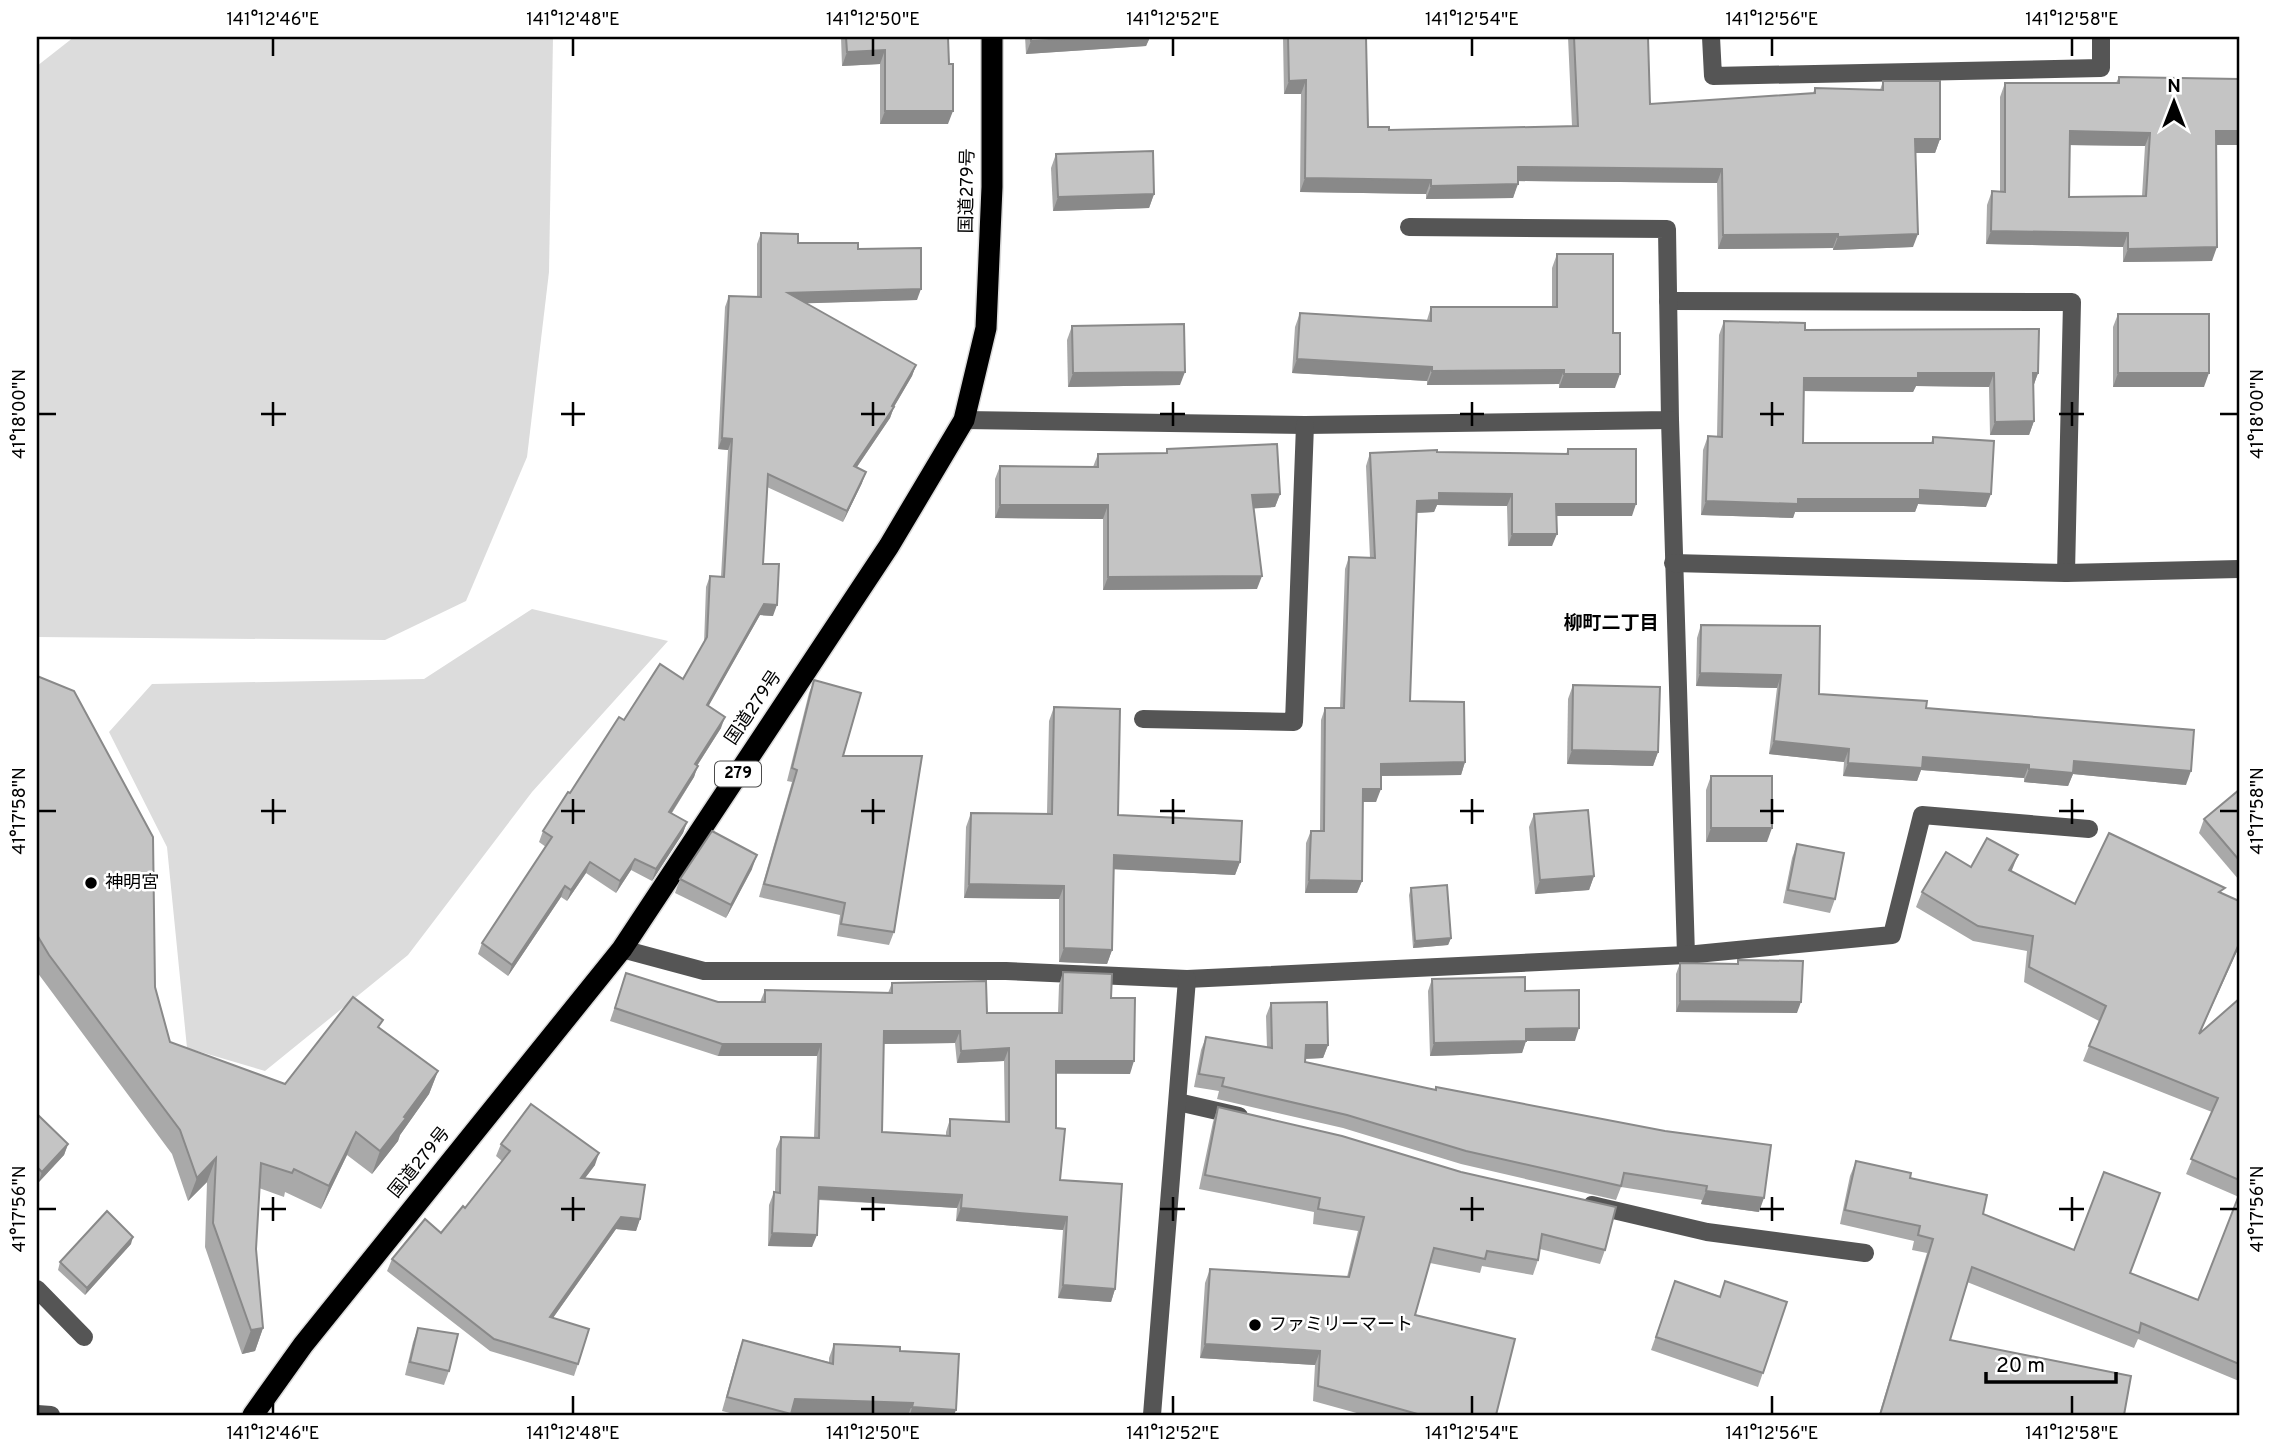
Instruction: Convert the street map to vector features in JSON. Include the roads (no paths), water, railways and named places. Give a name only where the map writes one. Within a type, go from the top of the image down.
[{"type":"highway","name":"国道279号","points":[[253,1415],[311,1334],[622,949],[889,546],[964,420],[986,328],[992,187],[992,37]]},
{"type":"street","points":[[1710,37],[1713,76],[2101,68],[2101,37]]},
{"type":"street","points":[[1409,227],[1667,229],[1673,564],[1686,955]]},
{"type":"street","points":[[1668,301],[2072,302],[2066,573]]},
{"type":"street","points":[[964,420],[1305,425],[1670,420]]},
{"type":"street","points":[[1143,719],[1294,722],[1305,425]]},
{"type":"street","points":[[1673,564],[2066,573],[2239,569]]},
{"type":"street","points":[[622,949],[704,971],[1006,971],[1187,979],[1686,955],[1892,935],[1922,815],[2089,829]]},
{"type":"street","points":[[1152,1415],[1187,979]]},
{"type":"street","points":[[1178,1102],[1259,1121]]},
{"type":"street","points":[[1576,1202],[1707,1232],[1866,1253]]},
{"type":"street","points":[[37,1289],[84,1338]]},
{"type":"street","points":[[37,1414],[51,1415]]},
{"type":"place","name":"神明宮","points":[[91,883]]},
{"type":"place","name":"ファミリーマート","points":[[1255,1325]]},
{"type":"district","name":"柳町二丁目","points":[[1611,624]]}]
